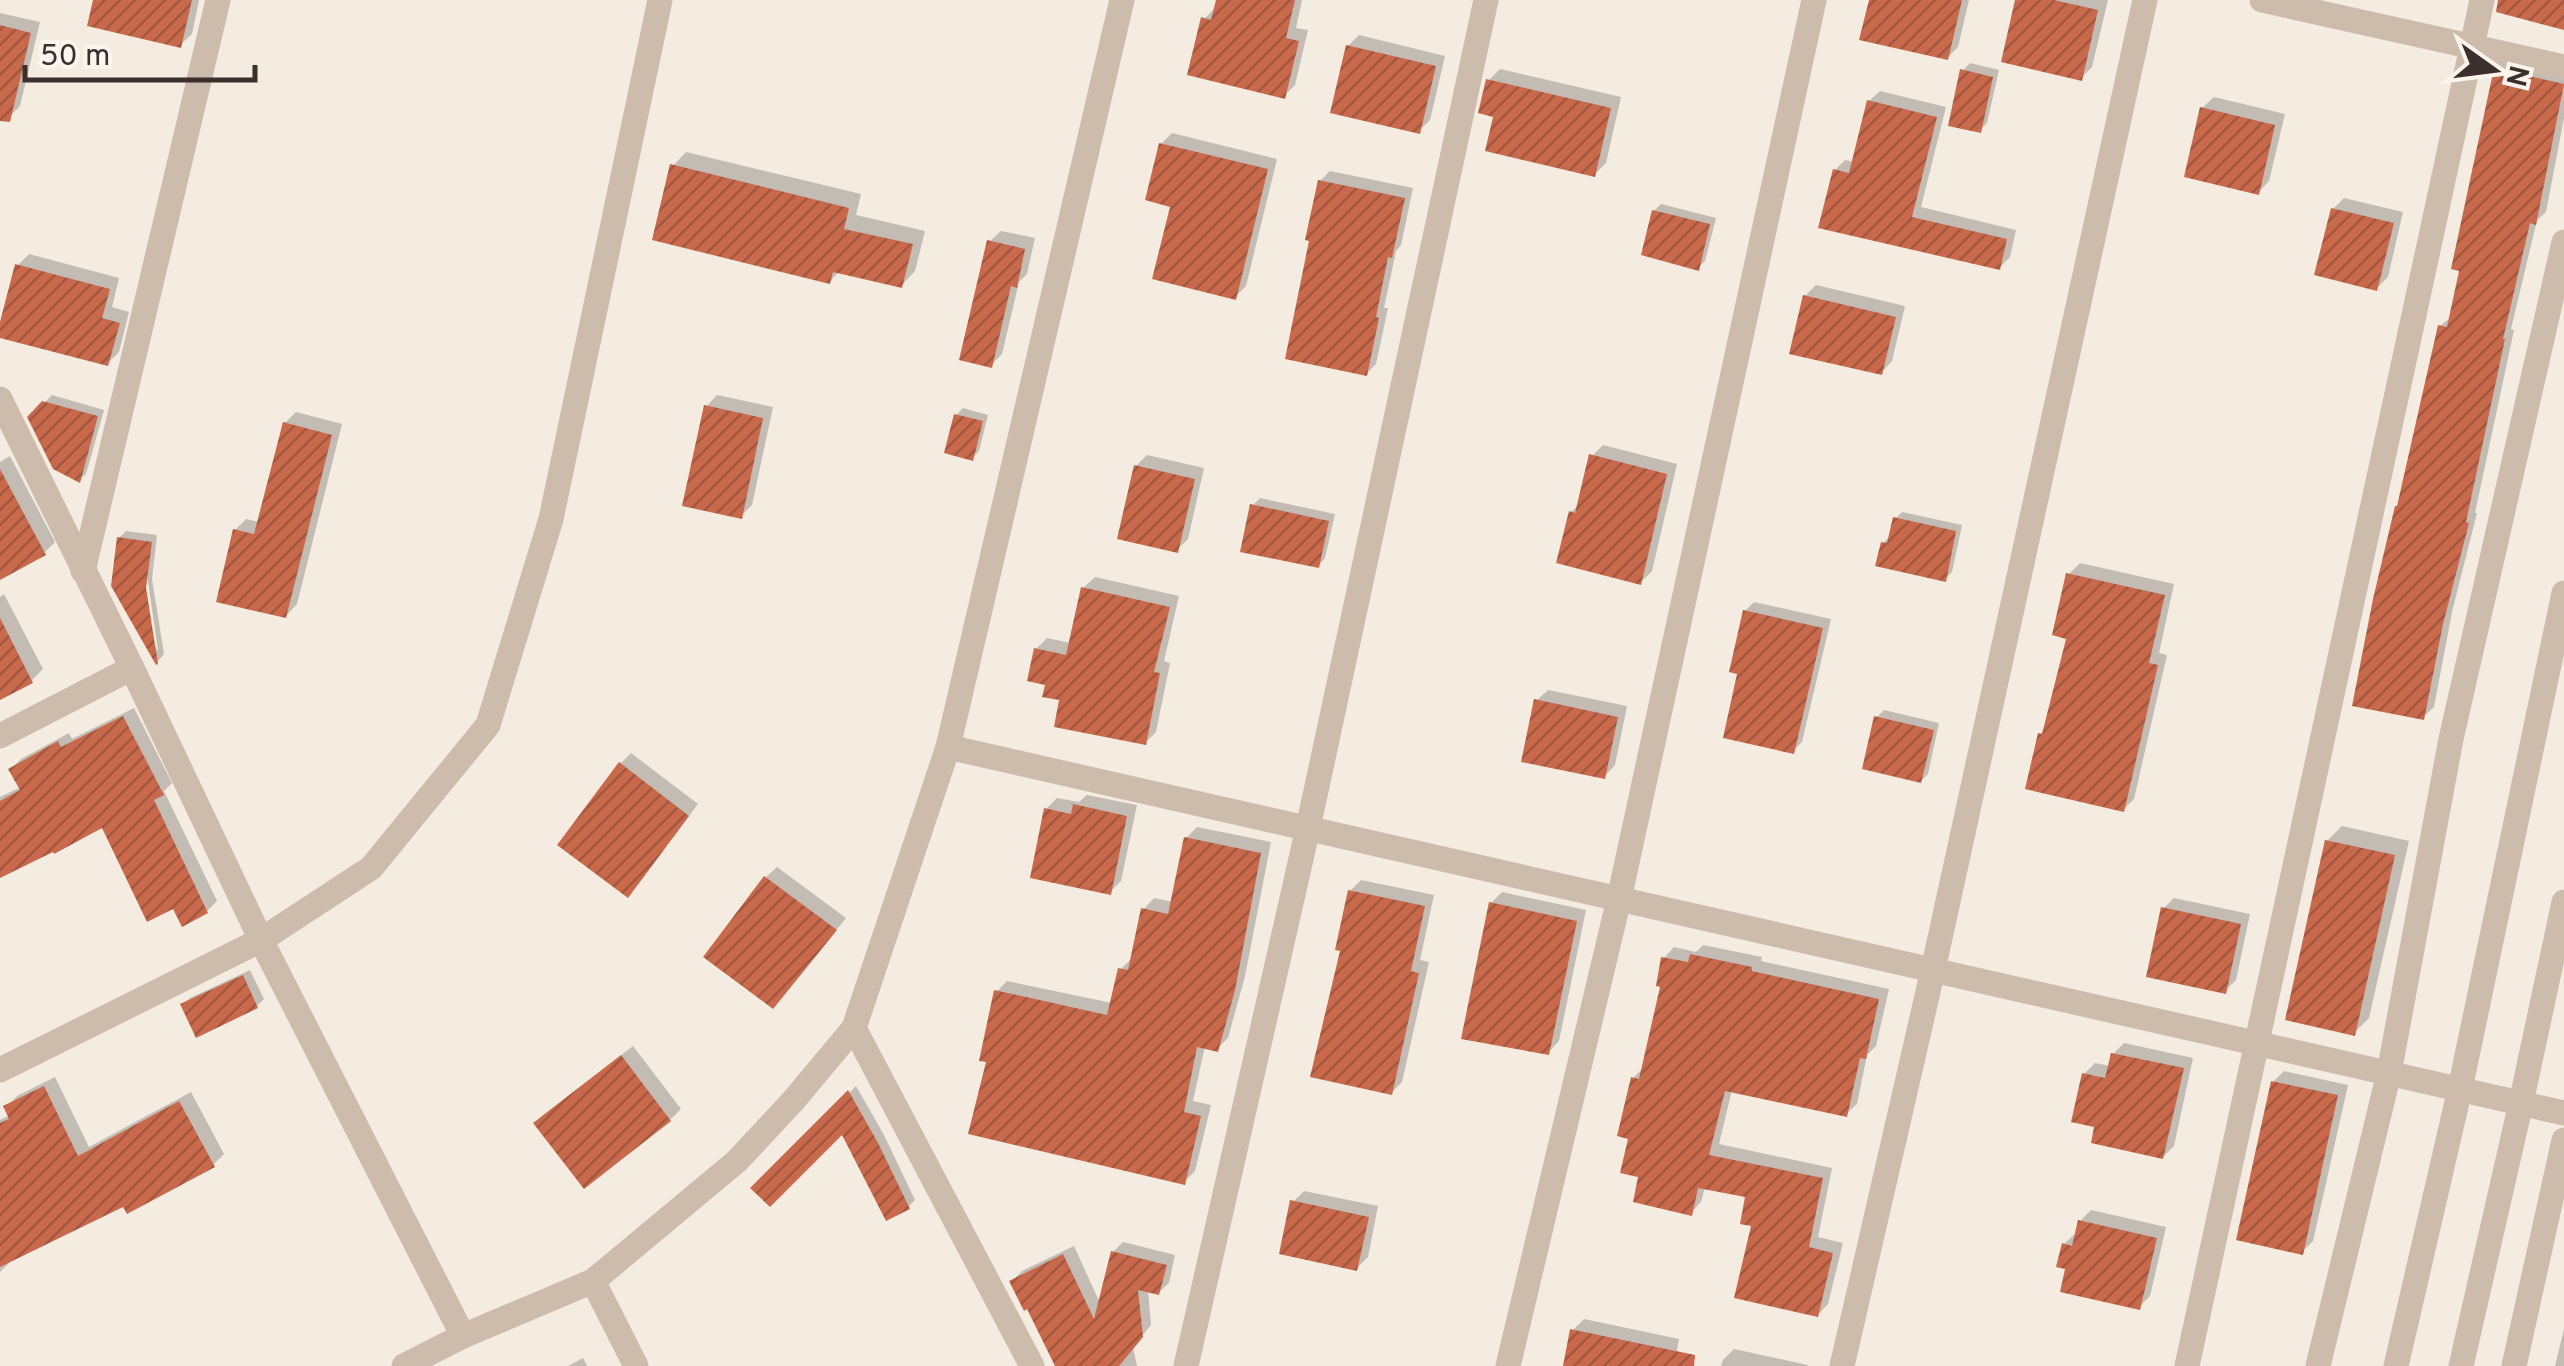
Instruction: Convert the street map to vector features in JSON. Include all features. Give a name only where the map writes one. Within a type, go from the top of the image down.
[{"type":"street","points":[[83,571],[218,0]]},
{"type":"street","points":[[0,1070],[261,940],[371,868],[488,725],[551,519],[660,0]]},
{"type":"street","points":[[404,1366],[592,1280],[737,1162],[854,1028],[948,747],[1122,0]]},
{"type":"street","points":[[1186,1366],[1308,828],[1486,0]]},
{"type":"street","points":[[1508,1366],[1619,899],[1814,0]]},
{"type":"street","points":[[1842,1366],[2144,0]]},
{"type":"street","points":[[2262,0],[2564,68]]},
{"type":"street","points":[[2187,1366],[2482,0]]},
{"type":"street","points":[[2318,1366],[2388,1073],[2451,739],[2564,242]]},
{"type":"street","points":[[0,399],[9,441],[83,571],[261,940],[463,1336]]},
{"type":"street","points":[[2396,1366],[2460,1089],[2564,593]]},
{"type":"street","points":[[0,736],[132,668]]},
{"type":"street","points":[[948,747],[2564,1113]]},
{"type":"street","points":[[2461,1366],[2564,902]]},
{"type":"street","points":[[854,1028],[1032,1366]]},
{"type":"street","points":[[2514,1366],[2564,1140]]},
{"type":"street","points":[[592,1280],[636,1366]]},
{"type":"building","points":[[93,0],[192,0],[181,48],[87,26]]},
{"type":"building","points":[[1216,0],[1295,0],[1286,38],[1299,41],[1285,99],[1187,75],[1201,17],[1211,20]]},
{"type":"building","points":[[1869,0],[1962,0],[1948,60],[1859,40]]},
{"type":"building","points":[[2015,0],[2054,0],[2098,10],[2082,81],[2001,62]]},
{"type":"building","points":[[2498,0],[2564,0],[2564,30],[2496,12]]},
{"type":"building","points":[[0,25],[31,33],[10,122],[0,121]]},
{"type":"building","points":[[1346,45],[1436,66],[1420,134],[1330,113]]},
{"type":"building","points":[[2494,68],[2564,84],[2536,225],[2530,223],[2503,339],[2466,522],[2469,523],[2424,720],[2352,706],[2373,599],[2438,325],[2447,327],[2459,271],[2451,269]]},
{"type":"building","points":[[1960,69],[1993,77],[1981,133],[1948,126]]},
{"type":"building","points":[[1486,79],[1611,108],[1595,177],[1485,151],[1493,117],[1478,113]]},
{"type":"building","points":[[1867,100],[1937,117],[1912,217],[2007,239],[2000,270],[1818,228],[1833,169],[1849,173]]},
{"type":"building","points":[[2200,107],[2275,125],[2259,195],[2184,177]]},
{"type":"building","points":[[1159,143],[1268,169],[1236,300],[1152,279],[1170,207],[1145,200]]},
{"type":"building","points":[[670,164],[849,208],[844,229],[913,244],[902,288],[833,272],[830,284],[652,240]]},
{"type":"building","points":[[1318,180],[1405,198],[1392,258],[1388,257],[1367,376],[1285,359]]},
{"type":"building","points":[[2331,208],[2394,223],[2377,291],[2314,275]]},
{"type":"building","points":[[1652,210],[1710,224],[1699,271],[1641,255]]},
{"type":"building","points":[[987,240],[1025,249],[1017,288],[1011,286],[992,368],[959,360]]},
{"type":"building","points":[[15,264],[110,289],[102,318],[120,323],[108,366],[0,338],[0,322]]},
{"type":"building","points":[[1803,295],[1896,317],[1882,375],[1789,354]]},
{"type":"building","points":[[42,401],[98,416],[80,483],[53,469],[27,417]]},
{"type":"building","points":[[704,405],[763,418],[742,519],[682,506]]},
{"type":"building","points":[[954,414],[983,421],[973,461],[944,453]]},
{"type":"building","points":[[283,422],[332,435],[286,618],[216,602],[233,529],[254,534]]},
{"type":"building","points":[[1589,454],[1667,474],[1641,585],[1556,563],[1569,511],[1575,513]]},
{"type":"building","points":[[1134,465],[1195,479],[1178,553],[1117,539]]},
{"type":"building","points":[[0,469],[46,555],[0,580]]},
{"type":"building","points":[[1250,504],[1329,521],[1319,568],[1240,552]]},
{"type":"building","points":[[1893,517],[1956,531],[1946,582],[1875,566],[1881,542],[1887,543]]},
{"type":"building","points":[[117,537],[152,542],[146,588],[156,665],[111,586]]},
{"type":"building","points":[[2066,573],[2165,595],[2149,663],[2158,665],[2124,812],[2025,789],[2066,639],[2052,635]]},
{"type":"building","points":[[1081,587],[1170,607],[1154,672],[1160,673],[1146,745],[1054,727],[1059,700],[1042,697],[1045,685],[1027,681],[1034,648],[1066,655]]},
{"type":"building","points":[[1743,610],[1823,628],[1794,754],[1723,738],[1737,674],[1729,672]]},
{"type":"building","points":[[0,618],[33,683],[0,700]]},
{"type":"building","points":[[1534,699],[1618,717],[1605,779],[1521,762]]},
{"type":"building","points":[[123,716],[164,795],[154,800],[208,913],[182,927],[173,909],[147,922],[102,828],[0,878],[0,801],[20,790],[8,769],[58,741],[61,747]]},
{"type":"building","points":[[1874,716],[1934,730],[1921,783],[1862,769]]},
{"type":"building","points":[[619,762],[689,816],[628,898],[557,845]]},
{"type":"building","points":[[1073,804],[1127,816],[1111,895],[1030,878],[1044,808],[1071,814]]},
{"type":"building","points":[[1184,837],[1261,853],[1235,990],[1218,1052],[1197,1047],[1184,1112],[1201,1116],[1185,1185],[968,1134],[986,1062],[979,1061],[994,990],[1107,1015],[1118,968],[1128,970],[1141,908],[1168,914]]},
{"type":"building","points":[[2325,840],[2395,855],[2355,1036],[2285,1020]]},
{"type":"building","points":[[764,876],[837,930],[773,1009],[703,957]]},
{"type":"building","points":[[1348,890],[1425,906],[1411,971],[1419,973],[1392,1095],[1310,1077],[1340,951],[1335,950]]},
{"type":"building","points":[[1489,902],[1577,921],[1549,1055],[1461,1039]]},
{"type":"building","points":[[2161,907],[2241,924],[2226,994],[2146,977]]},
{"type":"building","points":[[1690,954],[1879,999],[1866,1059],[1860,1058],[1847,1117],[1725,1091],[1709,1155],[1823,1178],[1809,1247],[1833,1253],[1818,1317],[1734,1298],[1751,1226],[1740,1224],[1745,1197],[1698,1188],[1692,1216],[1633,1202],[1638,1177],[1620,1173],[1628,1139],[1617,1136],[1631,1077],[1639,1079],[1660,987],[1656,986],[1661,957],[1688,962]]},
{"type":"building","points":[[243,975],[258,1008],[196,1038],[180,1004]]},
{"type":"building","points":[[2111,1053],[2184,1068],[2163,1159],[2091,1143],[2094,1127],[2071,1122],[2082,1073],[2105,1078]]},
{"type":"building","points":[[621,1055],[671,1121],[584,1189],[533,1123]]},
{"type":"building","points":[[2271,1081],[2338,1095],[2303,1255],[2236,1240]]},
{"type":"building","points":[[44,1086],[78,1156],[179,1101],[215,1167],[127,1214],[123,1207],[0,1267],[0,1123],[9,1119],[3,1106]]},
{"type":"building","points":[[848,1090],[910,1209],[886,1221],[842,1135],[770,1207],[750,1188]]},
{"type":"building","points":[[1290,1200],[1369,1217],[1357,1271],[1279,1254]]},
{"type":"building","points":[[2078,1220],[2157,1238],[2140,1310],[2060,1292],[2065,1269],[2056,1267],[2062,1243],[2072,1246]]},
{"type":"building","points":[[1111,1251],[1167,1265],[1159,1295],[1138,1290],[1143,1337],[1119,1366],[1055,1366],[1009,1281],[1063,1254],[1094,1319]]},
{"type":"building","points":[[1570,1329],[1695,1355],[1694,1366],[1563,1366]]}]
